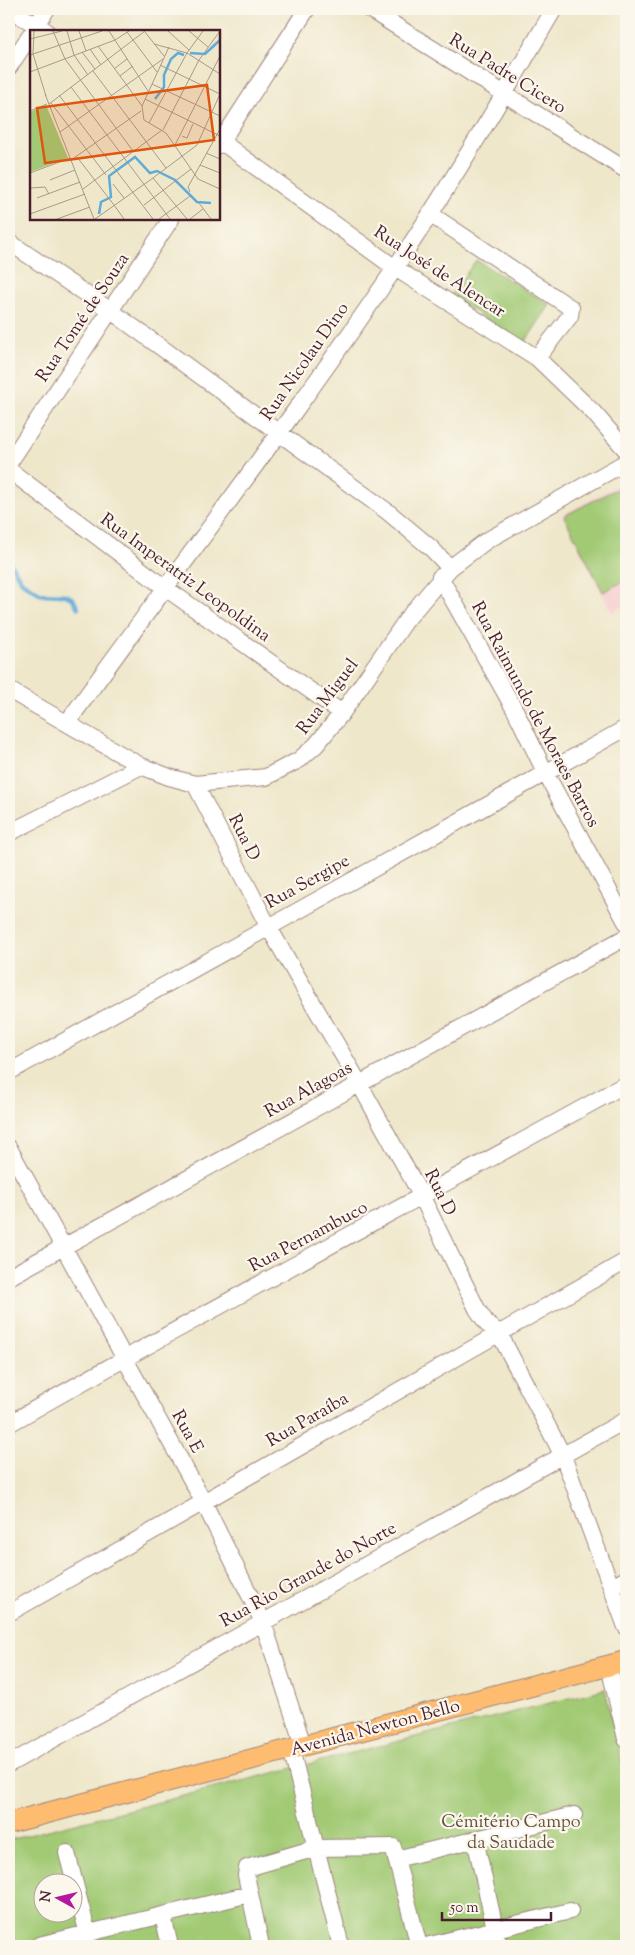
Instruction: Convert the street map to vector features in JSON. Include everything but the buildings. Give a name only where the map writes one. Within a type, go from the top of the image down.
[{"type":"main road","name":"Avenida Newton Bello","points":[[9,1823],[618,1664]]},
{"type":"main road","name":"Avenida Newton Bello","points":[[9,1808],[124,1793]]},
{"type":"street","points":[[10,9],[37,30],[48,9]]},
{"type":"street","points":[[220,140],[307,9]]},
{"type":"street","name":"Rua Padre Cicero","points":[[369,9],[626,170]]},
{"type":"street","name":"Rua Nicolau Dino","points":[[67,723],[278,433],[395,268],[504,95],[554,9]]},
{"type":"street","points":[[9,67],[30,39]]},
{"type":"street","name":"Rua José de Alencar","points":[[220,143],[395,268],[537,358],[593,412],[626,450]]},
{"type":"street","points":[[430,214],[570,307],[570,316],[537,358]]},
{"type":"street","name":"Rua Tomé de Souza","points":[[9,463],[170,220]]},
{"type":"street","name":"Rua Raimundo de Moraes Barros","points":[[9,242],[111,311],[388,512],[431,548],[445,572],[545,772],[626,922]]},
{"type":"street","name":"Rua Miguel","points":[[9,690],[141,766],[176,780],[195,784],[266,777],[286,768],[316,745],[342,713],[407,619],[445,572],[486,541],[626,462]]},
{"type":"street","name":"Rua Imperatriz Leopoldina","points":[[9,470],[164,588],[342,713]]},
{"type":"street","name":"Rua Sergipe","points":[[9,1072],[626,728]]},
{"type":"street","points":[[9,833],[141,766]]},
{"type":"street","name":"Rua D","points":[[195,784],[268,926],[360,1083],[422,1197],[458,1274],[487,1324],[499,1333],[563,1456],[619,1583],[626,1626]]},
{"type":"street","name":"Rua Alagoas","points":[[9,1276],[626,937]]},
{"type":"street","name":"Rua Pernambuco","points":[[9,1424],[125,1357],[422,1197],[626,1084]]},
{"type":"street","name":"Rua E","points":[[9,1148],[203,1501],[263,1622],[297,1747],[316,1848],[341,1946]]},
{"type":"street","name":"Rua Paraíba","points":[[9,1613],[626,1261]]},
{"type":"street","name":"Rua Rio Grande do Norte","points":[[9,1764],[626,1420]]},
{"type":"street","points":[[618,1664],[626,1739]]},
{"type":"street","points":[[396,1859],[574,1815]]},
{"type":"street","points":[[475,1839],[500,1946]]},
{"type":"street","points":[[261,1946],[250,1894],[247,1868],[316,1848],[391,1847],[396,1859],[419,1946]]},
{"type":"street","points":[[67,1853],[89,1940]]},
{"type":"street","points":[[39,1945],[89,1940],[163,1916],[250,1894]]},
{"type":"street","points":[[426,1946],[570,1911]]},
{"type":"street","points":[[163,1916],[170,1946]]},
{"type":"shaded area","points":[[626,480],[626,604],[612,613],[562,515]]},
{"type":"green space","points":[[476,260],[550,305],[523,345],[451,295]]},
{"type":"green space","points":[[626,484],[626,580],[603,592],[564,516]]},
{"type":"green space","name":"Cémitério Campo da Saudade","points":[[605,1689],[626,1780],[626,1946],[9,1946],[9,1840]]},
{"type":"waterway","points":[[9,561],[22,582],[41,594],[66,595],[73,599],[78,608]]}]
